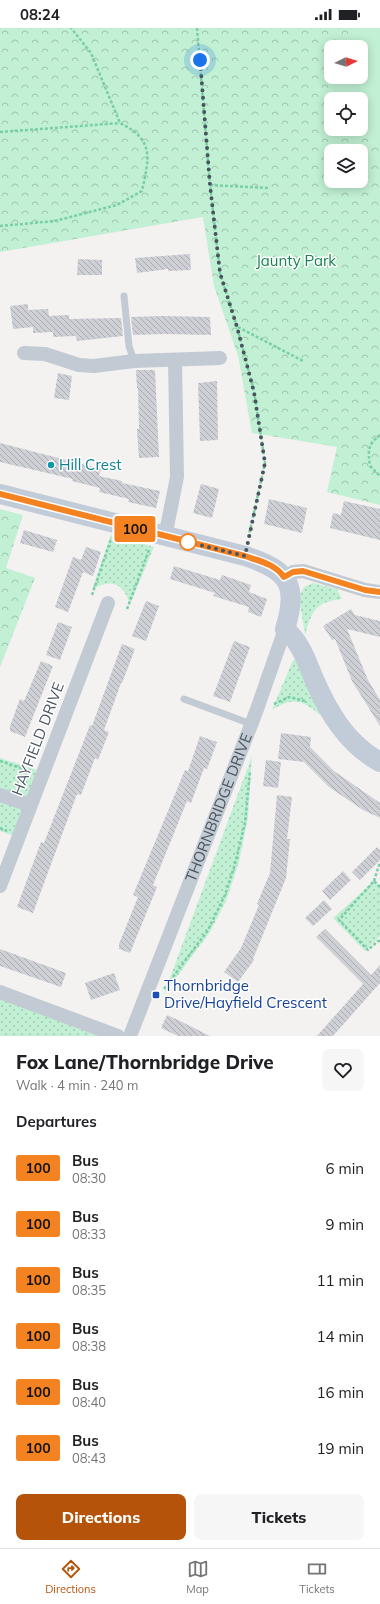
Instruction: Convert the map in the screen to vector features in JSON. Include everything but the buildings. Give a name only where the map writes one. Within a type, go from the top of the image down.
[{"type":"street","points":[[24,353],[45,354],[87,366],[134,361],[220,358]]},
{"type":"street","points":[[160,536],[177,477],[175,360]]},
{"type":"street","points":[[1,496],[245,556],[266,563],[279,571],[284,577],[293,572],[303,571],[365,590],[380,592]]},
{"type":"street","name":"THORNBRIDGE DRIVE","points":[[130,1036],[252,724],[285,629],[289,617],[290,597],[284,577]]},
{"type":"street","name":"HAYFIELD DRIVE","points":[[0,886],[108,603]]},
{"type":"street","points":[[285,629],[299,644],[324,701],[342,730],[357,745],[380,762]]},
{"type":"street","points":[[0,795],[30,806]]},
{"type":"street","points":[[0,992],[118,1036]]},
{"type":"lane","points":[[124,296],[129,346],[134,361]]},
{"type":"lane","points":[[184,699],[252,724]]},
{"type":"path","points":[[71,28],[91,53],[112,100],[120,123]]},
{"type":"path","points":[[197,28],[210,185],[220,273],[237,327],[254,392],[265,463],[245,556]]},
{"type":"path","points":[[0,132],[120,123],[136,130],[146,147],[149,161],[142,191],[117,205],[56,221],[0,226]]},
{"type":"path","points":[[210,185],[268,188]]},
{"type":"path","points":[[237,327],[302,361]]},
{"type":"path","points":[[380,435],[371,442],[368,452],[370,466],[380,476]]},
{"type":"path","points":[[92,595],[117,524]]},
{"type":"path","points":[[127,609],[160,536]]},
{"type":"path","points":[[274,704],[289,697],[306,702]]},
{"type":"path","points":[[0,761],[42,775]]},
{"type":"path","points":[[164,989],[208,930],[225,895],[235,864],[245,822],[250,770]]},
{"type":"path","points":[[380,862],[374,881],[338,920],[368,950],[380,941]]},
{"type":"path","points":[[374,881],[380,887]]},
{"type":"green space","name":"Jaunty Park","points":[[0,28],[380,28],[380,505],[327,492],[337,447],[252,433],[238,356],[214,286],[203,217],[0,252]]},
{"type":"green space","points":[[349,28],[380,28],[380,137],[368,135],[368,92],[338,92],[340,84],[368,84],[368,40],[347,40]]},
{"type":"green space","points":[[0,509],[23,515],[6,568],[35,578],[0,667]]},
{"type":"green space","points":[[111,535],[154,547],[130,604],[124,591],[116,585],[105,584],[92,590]]},
{"type":"green space","points":[[313,583],[337,589],[342,599],[333,600],[320,605],[310,620],[305,635],[299,597],[304,587]]},
{"type":"green space","points":[[293,660],[297,660],[323,717],[310,707],[293,701],[280,705],[272,710]]},
{"type":"green space","points":[[252,756],[248,817],[239,862],[226,901],[210,932],[164,994]]},
{"type":"green space","points":[[0,758],[37,770],[14,836],[0,831]]},
{"type":"green space","points":[[374,881],[380,887],[380,936],[365,951],[333,918]]},
{"type":"green space","points":[[0,998],[98,1036],[0,1036]]},
{"type":"bus line","name":"100","points":[[0,494],[165,537],[245,556],[266,563],[279,571],[284,577],[293,572],[303,571],[365,590],[380,592]]},
{"type":"place","name":"Hill Crest","points":[[51,465]]},
{"type":"place","name":"Thornbridge Drive/Hayfield Crescent","points":[[156,995]]},
{"type":"route","points":[[188,542],[245,556],[265,463],[254,392],[237,327],[220,273],[210,185],[200,60]]}]
